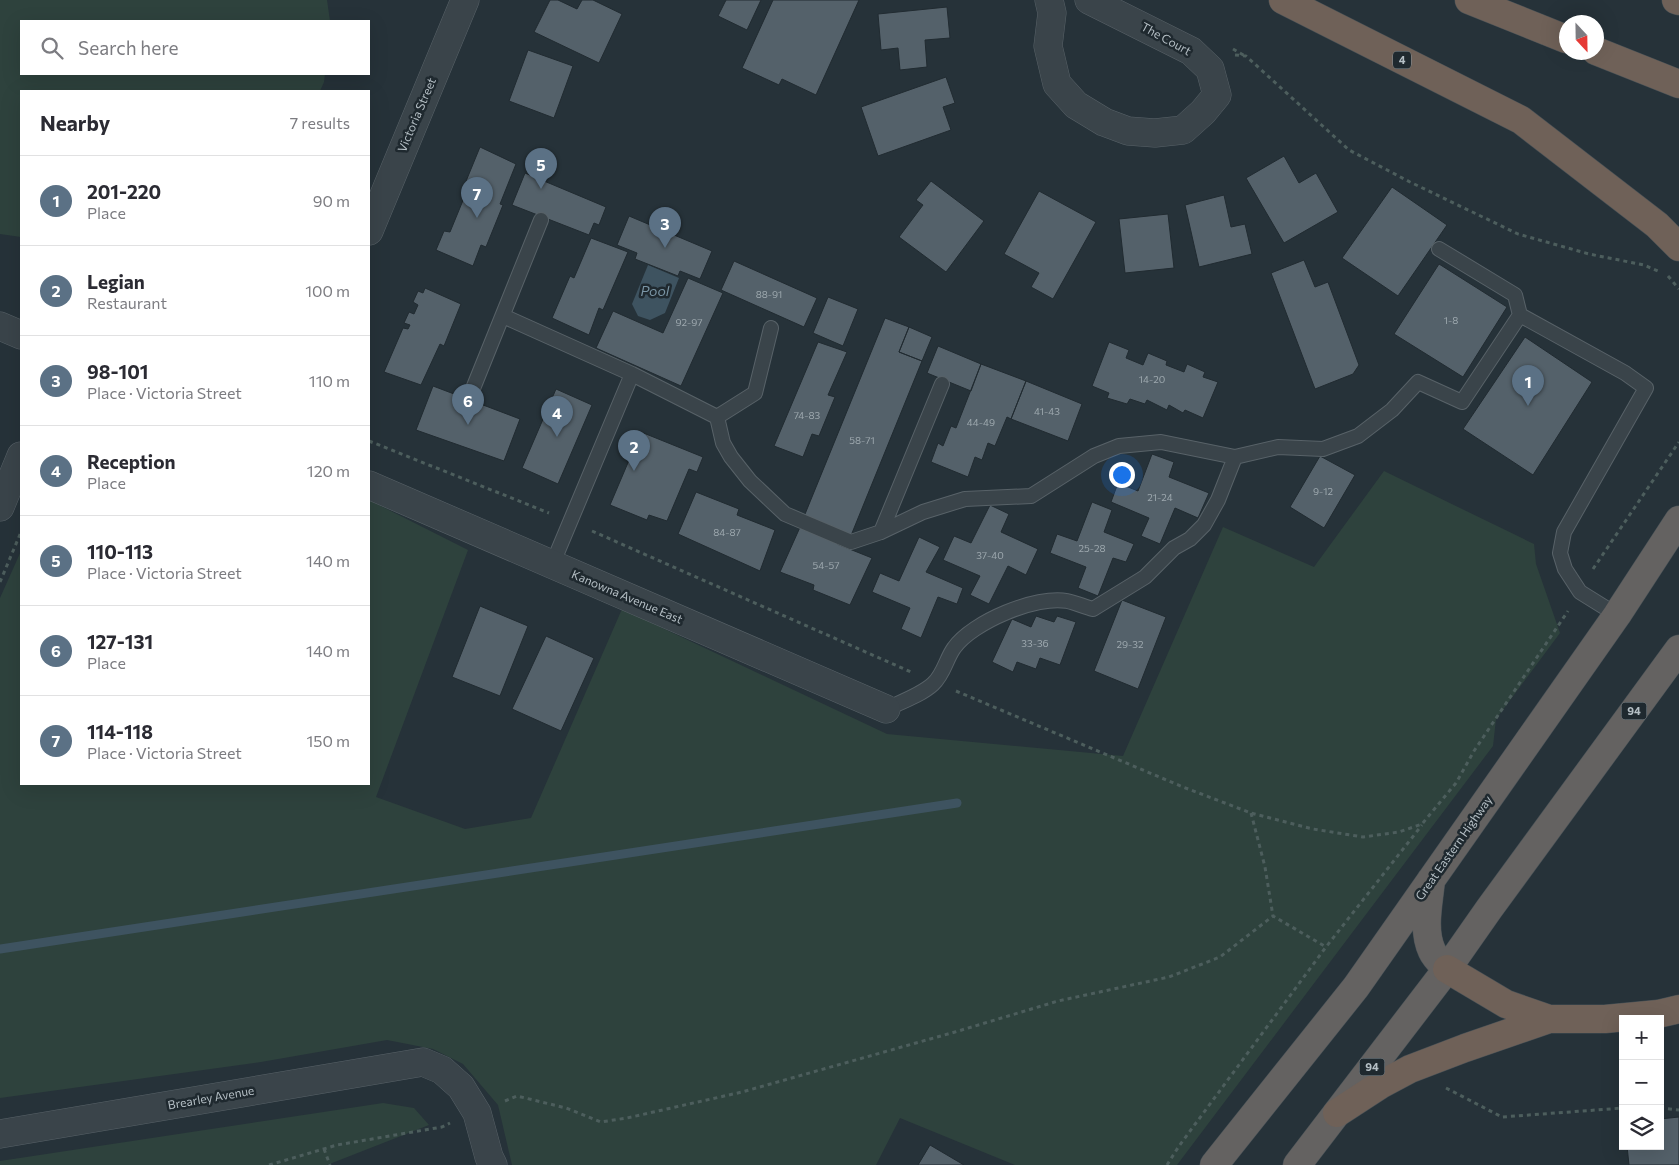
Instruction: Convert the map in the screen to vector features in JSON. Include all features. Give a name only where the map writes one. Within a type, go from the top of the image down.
[{"type":"highway","name":"4","points":[[1283,0],[1521,120],[1657,224],[1679,247]]},
{"type":"highway","points":[[1469,0],[1559,36]]},
{"type":"highway","points":[[1604,54],[1679,84]]},
{"type":"highway","name":"Great Eastern Highway","points":[[1214,1165],[1356,987],[1618,615],[1679,520]]},
{"type":"highway","name":"94","points":[[1297,1165],[1448,969],[1514,874],[1679,649]]},
{"type":"highway","points":[[1432,879],[1428,916],[1429,942],[1432,953],[1448,969],[1506,1004],[1550,1019]]},
{"type":"highway","points":[[1336,1113],[1380,1085],[1410,1069],[1458,1050],[1550,1019],[1605,1019],[1658,1014],[1679,1009]]},
{"type":"street","name":"Victoria Street","points":[[370,229],[465,0]]},
{"type":"street","name":"The Court","points":[[1049,0],[1052,13],[1048,46],[1057,84],[1076,105],[1104,122],[1128,131],[1155,133],[1183,130],[1203,112],[1216,95],[1210,70],[1191,51],[1089,0]]},
{"type":"street","points":[[0,326],[20,335]]},
{"type":"street","points":[[0,507],[20,458]]},
{"type":"street","name":"Kanowna Avenue East","points":[[370,485],[886,709]]},
{"type":"street","name":"Brearley Avenue","points":[[0,1134],[423,1062],[442,1070],[461,1086],[477,1112]]},
{"type":"street","points":[[477,1112],[489,1157],[493,1165]]},
{"type":"lane","points":[[470,396],[541,220]]},
{"type":"lane","points":[[1439,250],[1515,295],[1520,315],[1625,374],[1646,388],[1564,532],[1560,553],[1565,569],[1580,592],[1618,615]]},
{"type":"lane","points":[[502,316],[632,374],[717,417],[724,443],[730,456],[750,481],[785,514],[851,542],[881,532],[923,512],[965,498],[1031,496],[1094,456],[1119,446],[1161,442],[1235,457],[1278,447],[1323,449],[1358,436],[1392,410],[1418,382],[1462,402],[1520,315]]},
{"type":"lane","points":[[717,417],[755,393],[772,328]]},
{"type":"lane","points":[[552,565],[632,374]]},
{"type":"lane","points":[[881,532],[942,384]]},
{"type":"lane","points":[[886,709],[929,687],[940,676],[955,647],[977,627],[1005,612],[1042,602],[1066,600],[1093,609],[1145,576],[1174,548],[1190,539],[1204,525],[1218,500],[1235,457]]},
{"type":"path","points":[[1191,51],[1246,56],[1349,150],[1410,182],[1518,234],[1589,254],[1644,265],[1668,276],[1679,289]]},
{"type":"path","points":[[370,441],[570,522],[935,682],[1183,787],[1251,813],[1313,829],[1363,837],[1399,832],[1422,824]]},
{"type":"path","points":[[1167,1165],[1179,1146],[1326,947],[1456,783],[1474,751],[1580,592],[1597,562],[1679,442]]},
{"type":"path","points":[[0,582],[20,534]]},
{"type":"path","points":[[1251,813],[1265,867],[1273,916]]},
{"type":"path","points":[[1273,916],[1326,947]]},
{"type":"path","points":[[269,1165],[338,1145],[442,1127],[517,1096],[566,1108],[601,1122],[742,1092],[1058,1001],[1168,977],[1220,957],[1273,916]]},
{"type":"path","points":[[1410,1069],[1502,1118],[1619,1108]]},
{"type":"path","points":[[1664,1108],[1679,1110]]},
{"type":"path","points":[[324,1149],[330,1165]]},
{"type":"green space","points":[[0,0],[327,0],[330,20],[20,20],[20,75],[325,75],[320,90],[20,90],[20,237],[0,234]]},
{"type":"green space","points":[[1384,471],[1534,544],[1536,564],[1560,633],[1496,719],[1493,746],[1177,1165],[1015,1165],[900,1118],[876,1165],[512,1165],[498,1105],[463,1064],[433,1049],[387,1040],[261,1062],[0,1098],[0,598],[20,553],[20,785],[370,785],[370,501],[468,550],[376,797],[465,829],[531,818],[622,609],[887,734],[1123,756],[1223,527],[1314,567]]},
{"type":"green space","points":[[383,1103],[414,1108],[429,1125],[327,1165],[0,1165],[0,1161]]},
{"type":"water","name":"Pool","points":[[648,265],[679,278],[665,313],[650,320],[638,316],[632,304]]},
{"type":"building","points":[[550,0],[558,0],[577,9],[582,0],[593,0],[622,14],[599,63],[534,32]]},
{"type":"building","points":[[726,0],[761,0],[747,30],[718,16]]},
{"type":"building","points":[[773,0],[859,0],[816,95],[782,79],[779,85],[742,68]]},
{"type":"building","points":[[947,7],[950,38],[925,40],[927,67],[900,70],[898,48],[881,50],[878,14]]},
{"type":"building","points":[[528,50],[573,66],[554,118],[509,101]]},
{"type":"building","points":[[946,77],[955,103],[943,107],[951,130],[878,156],[861,107]]},
{"type":"building","points":[[480,147],[516,164],[500,204],[503,205],[486,247],[481,245],[473,266],[436,250],[444,231],[450,232],[466,193],[462,191]]},
{"type":"building","points":[[1284,156],[1299,183],[1316,173],[1338,212],[1284,243],[1246,178]]},
{"type":"building","points":[[525,173],[606,207],[599,225],[594,223],[589,235],[512,205]]},
{"type":"building","points":[[931,181],[984,221],[946,272],[899,237],[923,205],[916,200]]},
{"type":"building","points":[[1392,187],[1447,225],[1398,296],[1342,258]]},
{"type":"building","points":[[1039,191],[1096,222],[1053,299],[1031,287],[1039,273],[1004,254]]},
{"type":"building","points":[[1224,195],[1231,227],[1245,224],[1252,254],[1199,267],[1185,205]]},
{"type":"building","points":[[1168,214],[1174,268],[1125,273],[1119,219]]},
{"type":"building","points":[[629,216],[712,251],[700,279],[680,271],[678,276],[635,259],[637,253],[617,245]]},
{"type":"building","points":[[591,238],[628,252],[603,310],[599,308],[589,335],[552,318],[570,276],[574,278]]},
{"type":"building","points":[[1304,260],[1315,287],[1328,282],[1359,365],[1353,374],[1315,389],[1271,273]]},
{"type":"building","points":[[734,261],[817,298],[804,327],[721,290]]},
{"type":"building","points":[[1439,264],[1507,307],[1463,377],[1394,334]]},
{"type":"building","points":[[688,278],[723,293],[681,386],[596,348],[613,311],[663,333]]},
{"type":"building","points":[[425,288],[461,304],[444,346],[440,344],[421,385],[384,372],[403,328],[408,329],[410,325],[404,323],[409,312],[414,314],[418,305],[413,302],[418,291],[423,293]]},
{"type":"building","points":[[828,297],[858,309],[843,346],[813,333]]},
{"type":"building","points":[[885,318],[909,327],[899,352],[922,361],[850,538],[803,519]]},
{"type":"building","points":[[909,327],[932,337],[922,361],[899,352]]},
{"type":"building","points":[[1525,337],[1592,382],[1533,475],[1463,429]]},
{"type":"building","points":[[818,342],[847,352],[828,395],[835,397],[819,436],[812,434],[803,457],[774,446]]},
{"type":"building","points":[[1109,342],[1129,350],[1126,358],[1143,365],[1148,353],[1167,361],[1166,365],[1184,372],[1187,364],[1205,372],[1203,377],[1218,382],[1203,418],[1185,410],[1183,413],[1169,405],[1167,410],[1147,400],[1145,404],[1130,399],[1127,404],[1107,398],[1109,393],[1092,386]]},
{"type":"building","points":[[938,346],[981,364],[971,391],[927,373]]},
{"type":"building","points":[[981,364],[1026,381],[1011,419],[1007,417],[995,446],[988,443],[982,460],[975,457],[968,477],[931,462],[938,443],[943,446],[951,426],[956,428]]},
{"type":"building","points":[[1026,381],[1082,404],[1068,441],[1011,419]]},
{"type":"building","points":[[433,386],[520,419],[504,461],[416,430]]},
{"type":"building","points":[[556,389],[592,405],[558,484],[522,468]]},
{"type":"building","points":[[641,432],[703,457],[697,472],[689,469],[667,521],[649,515],[647,520],[610,505]]},
{"type":"building","points":[[1152,454],[1174,462],[1169,477],[1209,493],[1198,518],[1175,508],[1160,544],[1141,536],[1149,518],[1111,502],[1118,483],[1138,491]]},
{"type":"building","points":[[1320,456],[1355,475],[1324,528],[1290,507]]},
{"type":"building","points":[[696,492],[739,509],[737,515],[775,530],[760,571],[678,534]]},
{"type":"building","points":[[1092,502],[1112,510],[1104,532],[1134,544],[1126,562],[1113,558],[1098,596],[1078,588],[1086,567],[1050,553],[1057,534],[1077,541]]},
{"type":"building","points":[[990,505],[1009,514],[1001,532],[1038,549],[1026,575],[1008,566],[989,604],[970,595],[980,576],[943,560],[954,536],[971,543]]},
{"type":"building","points":[[801,525],[839,541],[837,544],[872,558],[850,605],[813,590],[814,585],[780,572]]},
{"type":"building","points":[[919,537],[940,547],[926,572],[963,588],[957,604],[938,597],[921,638],[901,629],[910,608],[872,592],[880,573],[899,581]]},
{"type":"building","points":[[1122,600],[1166,617],[1138,689],[1094,671]]},
{"type":"building","points":[[480,606],[528,626],[500,696],[452,677]]},
{"type":"building","points":[[1036,616],[1054,622],[1057,616],[1076,622],[1060,665],[1040,658],[1036,669],[1017,662],[1013,672],[992,662],[1012,619],[1031,627]]},
{"type":"building","points":[[546,636],[594,658],[561,731],[512,709]]},
{"type":"building","points":[[1679,1117],[1679,1165],[1629,1165],[1627,1150],[1664,1150],[1664,1119]]},
{"type":"building","points":[[930,1145],[964,1165],[918,1165]]},
{"type":"waterway","points":[[0,949],[957,803]]},
{"type":"place","name":"110-113","points":[[541,189]]},
{"type":"place","name":"114-118","points":[[477,218]]},
{"type":"place","name":"98-101","points":[[665,248]]},
{"type":"place","name":"201-220","points":[[1528,406]]},
{"type":"place","name":"127-131","points":[[468,425]]},
{"type":"place","name":"Reception","points":[[557,437]]},
{"type":"place","name":"Legian","points":[[634,471]]}]
